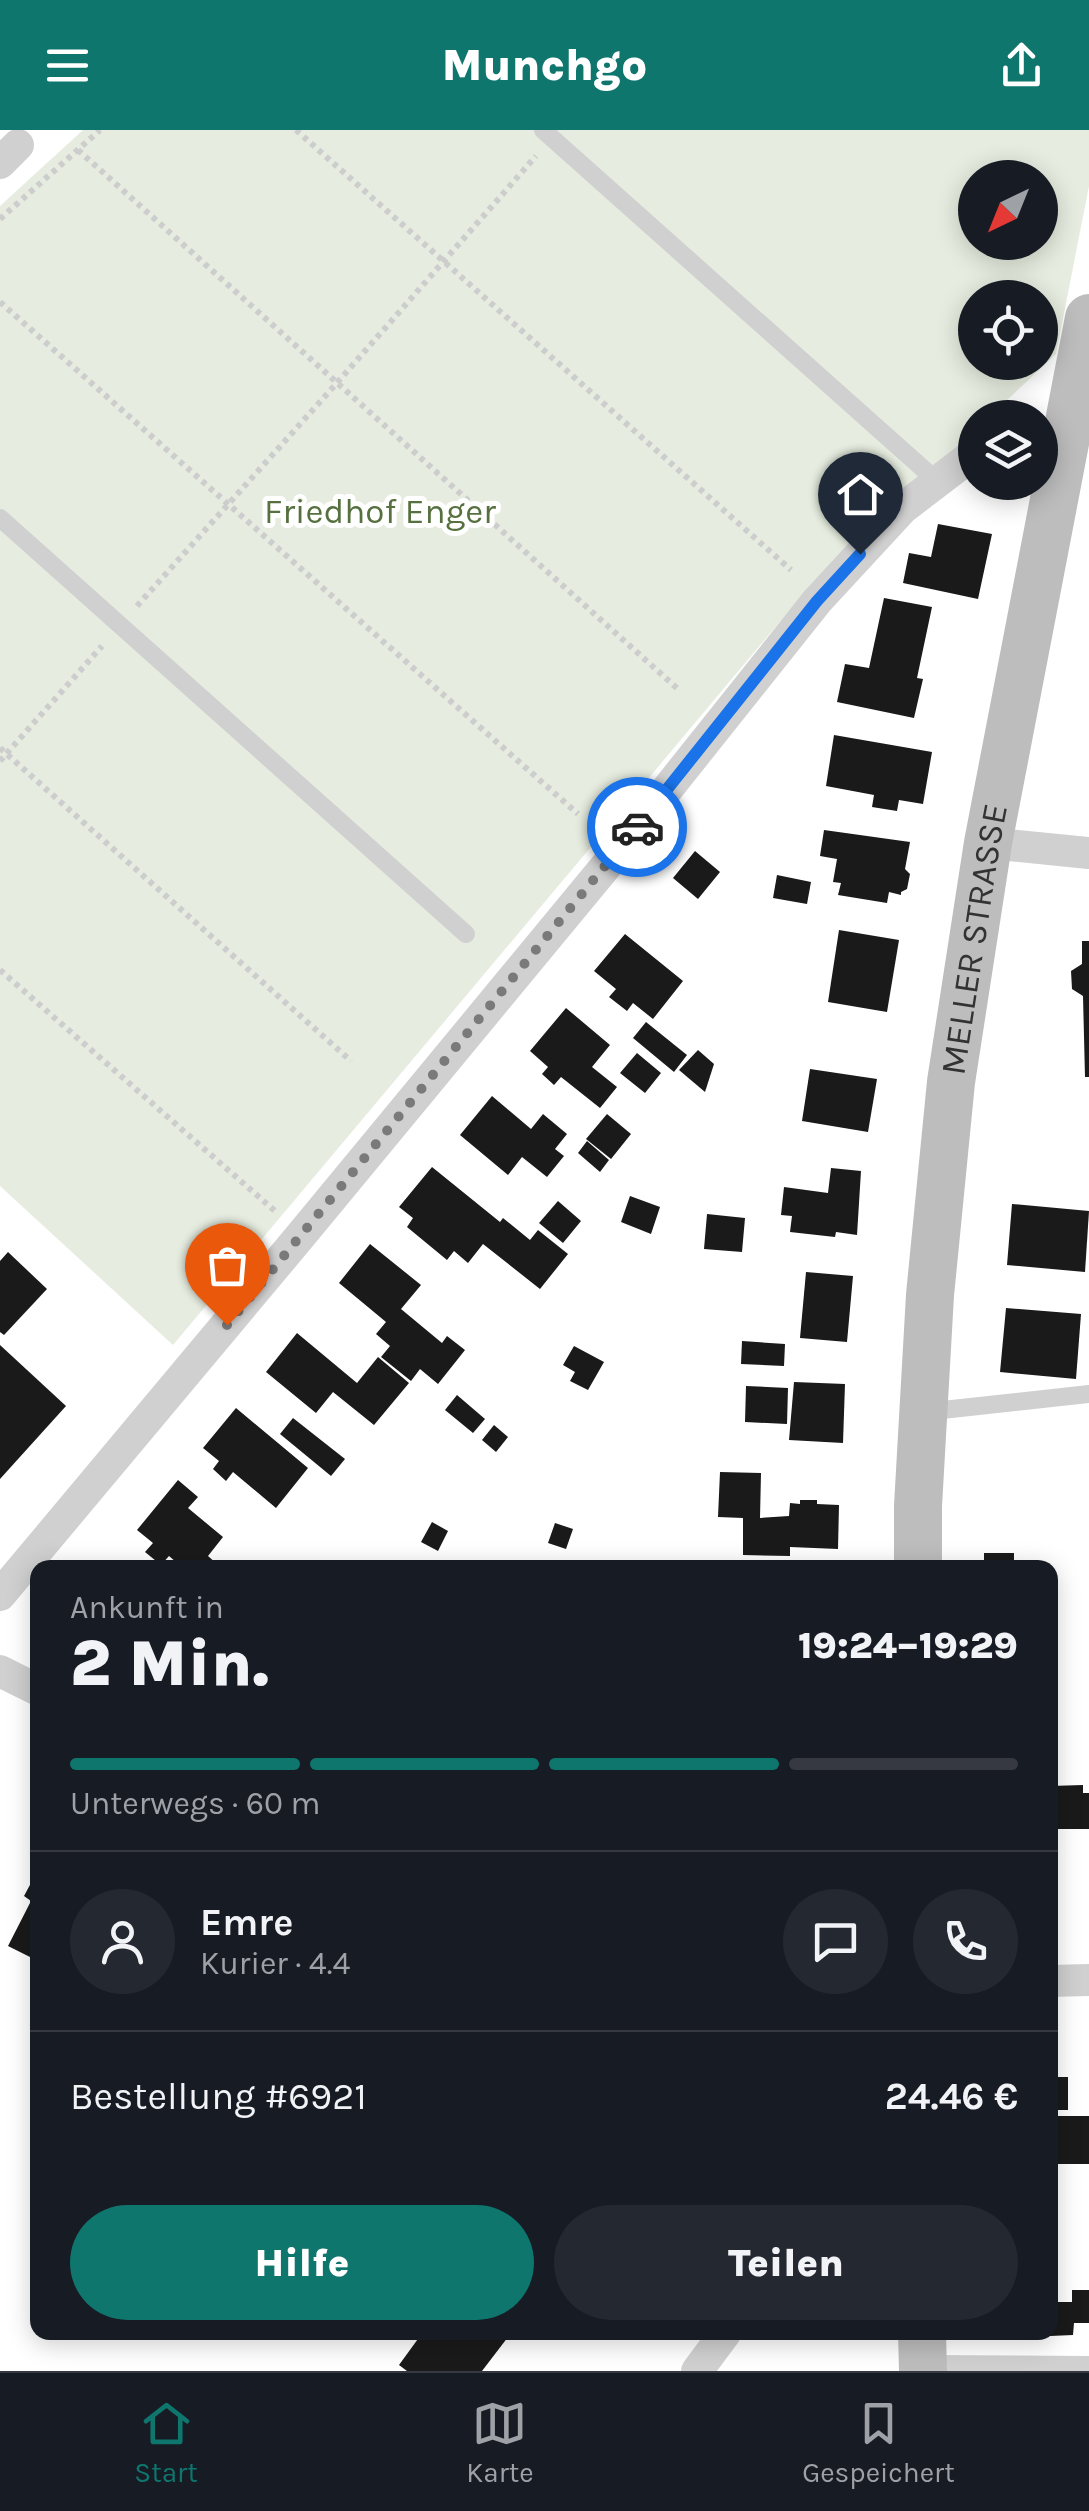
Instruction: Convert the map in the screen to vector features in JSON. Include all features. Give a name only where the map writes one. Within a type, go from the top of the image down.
[{"type":"main road","name":"MELLER STRASSE","points":[[1058,416],[1089,319]]},
{"type":"main road","name":"MELLER STRASSE","points":[[918,1560],[930,1294],[951,1082],[1042,500]]},
{"type":"street","points":[[0,1595],[593,882],[817,601],[904,508],[958,466]]},
{"type":"street","points":[[988,842],[1089,853]]},
{"type":"street","points":[[0,1671],[30,1686]]},
{"type":"street","points":[[1058,1981],[1089,1980]]},
{"type":"street","points":[[697,2371],[720,2340]]},
{"type":"lane","points":[[548,134],[938,482]]},
{"type":"lane","points":[[0,518],[466,934]]},
{"type":"lane","points":[[924,1412],[1089,1394]]},
{"type":"lane","points":[[923,2356],[1089,2364]]},
{"type":"path","points":[[0,219],[100,130]]},
{"type":"path","points":[[296,130],[791,570]]},
{"type":"path","points":[[0,761],[3,750],[444,262],[548,134]]},
{"type":"path","points":[[78,150],[679,690]]},
{"type":"path","points":[[0,302],[578,814]]},
{"type":"path","points":[[3,750],[351,1062]]},
{"type":"path","points":[[0,970],[302,1234]]},
{"type":"green space","name":"Friedhof Enger","points":[[83,130],[1089,130],[1089,186],[1058,344],[1058,280],[958,280],[958,380],[1028,380],[1007,400],[958,400],[958,446],[814,581],[173,1345],[0,1186],[0,206]]},
{"type":"building","points":[[938,524],[992,534],[978,599],[903,583],[909,553],[931,557]]},
{"type":"building","points":[[884,598],[932,607],[917,678],[923,679],[914,718],[837,702],[845,664],[869,668]]},
{"type":"building","points":[[834,735],[932,752],[923,804],[899,800],[897,811],[872,807],[874,795],[826,786]]},
{"type":"building","points":[[824,830],[910,842],[905,869],[910,874],[907,889],[901,895],[889,892],[887,903],[838,895],[841,883],[833,882],[837,859],[820,856]]},
{"type":"building","points":[[695,851],[720,872],[698,899],[673,878]]},
{"type":"building","points":[[777,875],[811,882],[807,904],[773,898]]},
{"type":"building","points":[[839,930],[899,940],[887,1012],[828,1002]]},
{"type":"building","points":[[625,934],[683,981],[653,1019],[633,1003],[627,1011],[609,997],[616,989],[594,971]]},
{"type":"building","points":[[1082,941],[1089,941],[1089,1077],[1085,1077],[1083,996],[1072,989],[1071,971],[1082,964]]},
{"type":"building","points":[[566,1008],[610,1045],[592,1067],[617,1087],[600,1108],[561,1077],[554,1085],[542,1074],[548,1067],[530,1051]]},
{"type":"building","points":[[646,1022],[687,1055],[674,1072],[633,1038]]},
{"type":"building","points":[[698,1050],[714,1064],[705,1092],[679,1070]]},
{"type":"building","points":[[637,1053],[661,1073],[645,1093],[620,1073]]},
{"type":"building","points":[[810,1069],[877,1079],[868,1132],[802,1121]]},
{"type":"building","points":[[492,1096],[531,1129],[543,1114],[567,1134],[555,1149],[564,1156],[547,1177],[522,1157],[508,1175],[460,1135]]},
{"type":"building","points":[[607,1114],[631,1134],[611,1159],[586,1139]]},
{"type":"building","points":[[587,1141],[609,1160],[600,1172],[578,1153]]},
{"type":"building","points":[[432,1167],[500,1222],[503,1218],[530,1240],[538,1230],[568,1254],[540,1289],[483,1244],[468,1263],[454,1251],[447,1260],[407,1227],[413,1218],[399,1207]]},
{"type":"building","points":[[831,1168],[861,1171],[857,1235],[790,1232],[792,1216],[781,1215],[784,1187],[828,1193]]},
{"type":"building","points":[[630,1196],[660,1207],[651,1234],[621,1222]]},
{"type":"building","points":[[558,1201],[581,1221],[563,1243],[539,1223]]},
{"type":"building","points":[[1012,1204],[1089,1211],[1085,1272],[1007,1265]]},
{"type":"building","points":[[707,1214],[745,1218],[742,1252],[704,1249]]},
{"type":"building","points":[[370,1244],[421,1285],[401,1309],[442,1343],[447,1336],[465,1350],[438,1384],[420,1369],[411,1381],[381,1357],[390,1346],[376,1334],[386,1322],[339,1283]]},
{"type":"building","points":[[8,1252],[47,1289],[4,1335],[0,1332],[0,1261]]},
{"type":"building","points":[[806,1272],[853,1276],[847,1342],[800,1338]]},
{"type":"building","points":[[1006,1308],[1081,1314],[1076,1379],[1000,1372]]},
{"type":"building","points":[[297,1333],[357,1383],[378,1357],[409,1383],[374,1425],[333,1392],[316,1413],[266,1372]]},
{"type":"building","points":[[742,1341],[785,1344],[784,1366],[741,1364]]},
{"type":"building","points":[[0,1345],[66,1406],[0,1479]]},
{"type":"building","points":[[574,1346],[604,1362],[588,1390],[570,1381],[575,1372],[563,1365]]},
{"type":"building","points":[[794,1382],[845,1384],[843,1443],[789,1440]]},
{"type":"building","points":[[746,1386],[788,1388],[787,1424],[745,1422]]},
{"type":"building","points":[[457,1395],[485,1419],[473,1433],[445,1410]]},
{"type":"building","points":[[236,1408],[308,1468],[276,1508],[233,1472],[226,1481],[213,1469],[219,1461],[203,1448]]},
{"type":"building","points":[[293,1418],[345,1459],[331,1476],[280,1434]]},
{"type":"building","points":[[494,1425],[508,1437],[496,1452],[482,1440]]},
{"type":"building","points":[[720,1472],[761,1473],[760,1518],[789,1516],[790,1503],[800,1504],[800,1500],[839,1505],[838,1549],[790,1547],[790,1556],[743,1555],[743,1518],[718,1517]]},
{"type":"building","points":[[178,1480],[198,1497],[188,1508],[223,1537],[208,1556],[212,1560],[174,1560],[169,1556],[155,1560],[145,1552],[153,1543],[137,1530]]},
{"type":"building","points":[[432,1522],[448,1531],[438,1551],[421,1542]]},
{"type":"building","points":[[555,1523],[573,1529],[566,1549],[548,1543]]},
{"type":"building","points":[[984,1553],[1014,1553],[1014,1560],[984,1560]]},
{"type":"building","points":[[1083,1785],[1083,1793],[1089,1793],[1089,1829],[1058,1829],[1058,1786]]},
{"type":"building","points":[[30,1903],[30,1957],[8,1946]]},
{"type":"building","points":[[1058,2077],[1068,2077],[1068,2110],[1058,2110]]},
{"type":"building","points":[[1058,2116],[1089,2116],[1089,2164],[1058,2164]]},
{"type":"building","points":[[1072,2290],[1089,2290],[1089,2323],[1074,2323],[1073,2335],[1058,2336],[1058,2302],[1072,2302]]},
{"type":"building","points":[[417,2340],[506,2340],[482,2371],[407,2371],[399,2365]]},
{"type":"way so far","points":[[227,1325],[637,827]]},
{"type":"route","points":[[637,827],[817,601],[860,554]]}]
